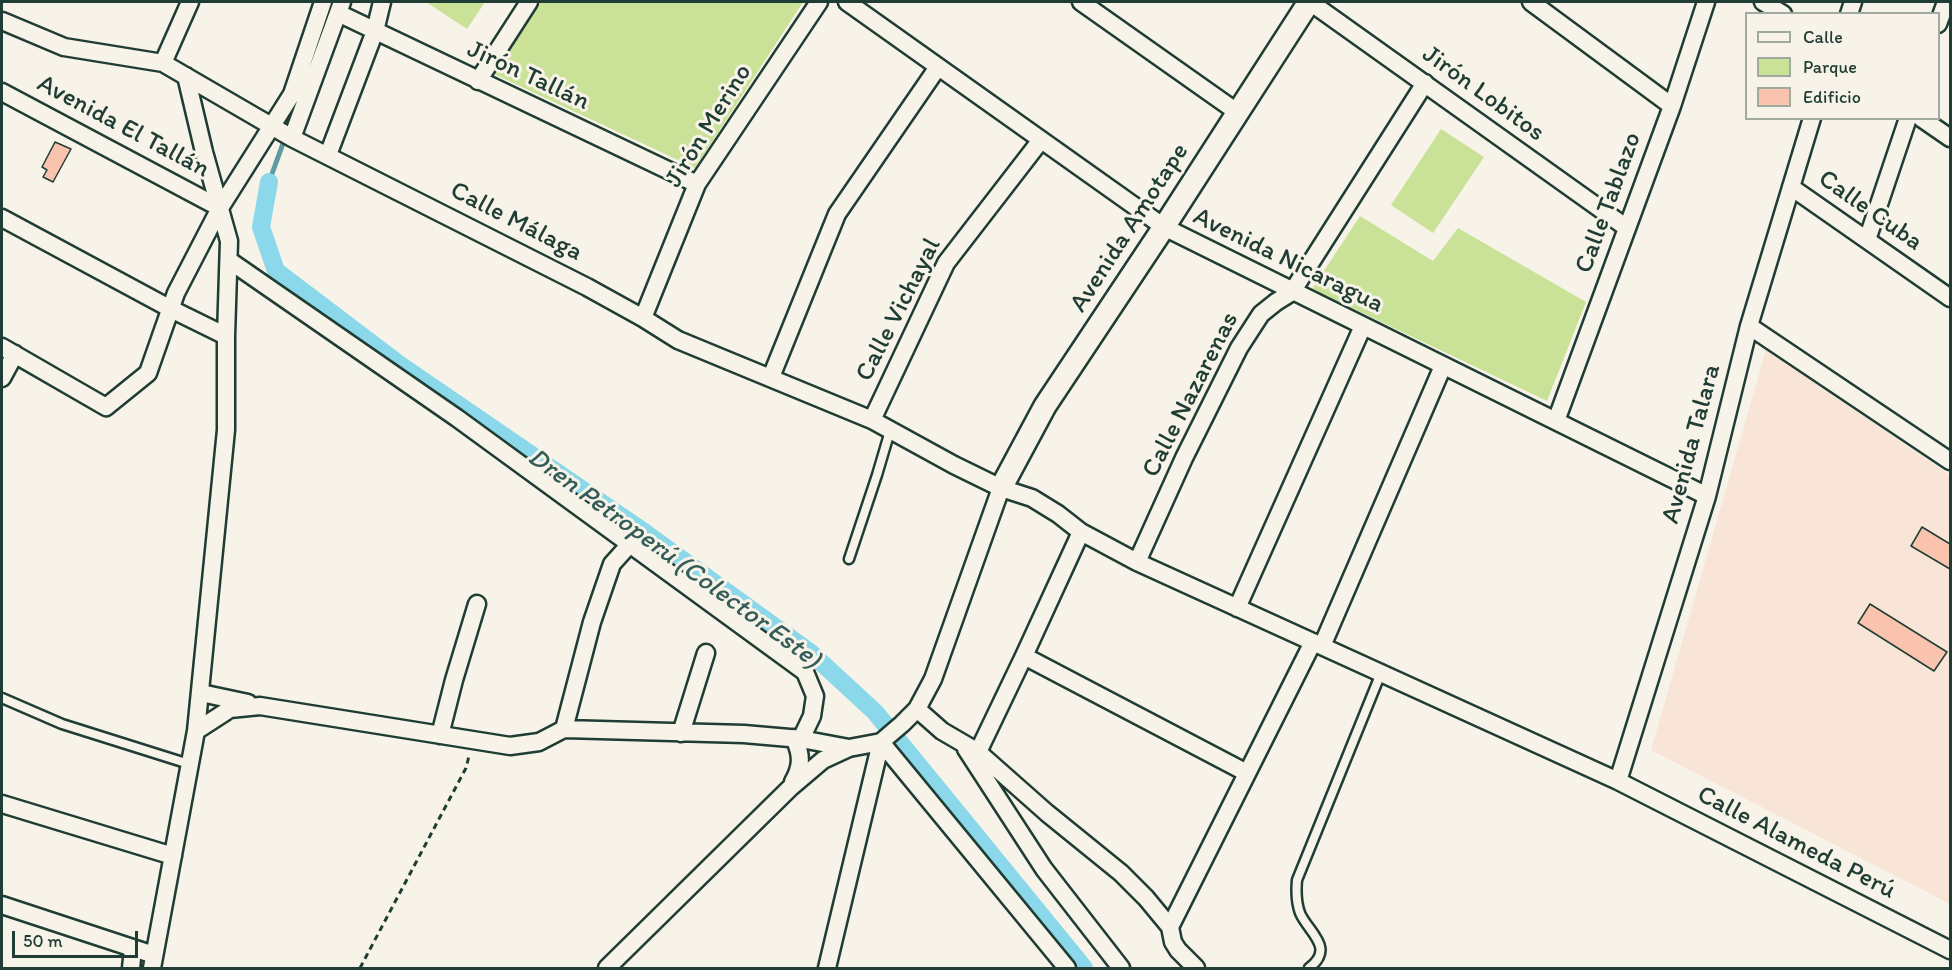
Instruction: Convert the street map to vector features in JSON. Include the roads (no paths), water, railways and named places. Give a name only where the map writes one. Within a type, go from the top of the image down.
[{"type":"street","points":[[163,63],[190,2]]},
{"type":"street","points":[[2,378],[8,350],[106,407],[148,373],[176,293],[220,208],[292,94],[323,2]]},
{"type":"street","points":[[328,155],[375,31],[382,2]]},
{"type":"street","points":[[478,81],[529,2]]},
{"type":"street","name":"Jirón Merino","points":[[643,318],[697,184],[819,2]]},
{"type":"street","name":"Avenida Nicaragua","points":[[847,2],[1164,227],[1707,496]]},
{"type":"street","points":[[1081,2],[1237,112]]},
{"type":"street","name":"Avenida Amotape","points":[[1001,488],[1045,406],[1309,2]]},
{"type":"street","name":"Jirón Lobitos","points":[[1309,2],[1627,228]]},
{"type":"street","points":[[1531,2],[1672,106]]},
{"type":"street","name":"Calle Tablazo","points":[[1556,421],[1672,106],[1706,2]]},
{"type":"street","points":[[1763,2],[1780,12]]},
{"type":"street","points":[[1940,18],[1946,2]]},
{"type":"street","points":[[292,138],[340,7]]},
{"type":"street","name":"Jirón Tallán","points":[[340,7],[375,31],[697,184]]},
{"type":"street","name":"Calle Málaga","points":[[2,21],[64,47],[163,63],[292,138],[587,287],[678,340],[872,420],[890,432],[1001,488],[1032,498],[1081,532],[1137,562],[1317,644]]},
{"type":"street","points":[[771,377],[837,214],[938,67]]},
{"type":"street","points":[[2,905],[133,948],[153,962],[196,731],[226,430],[229,241],[186,76]]},
{"type":"street","name":"Calle Nazarenas","points":[[1137,562],[1184,458],[1239,348],[1261,314],[1292,292],[1425,83]]},
{"type":"street","name":"Avenida El Tallán","points":[[2,92],[220,208]]},
{"type":"street","name":"Avenida Talara","points":[[1618,781],[1707,496],[1749,326],[1811,120]]},
{"type":"street","points":[[1867,240],[1907,120]]},
{"type":"street","points":[[1924,120],[1950,138]]},
{"type":"street","name":"Calle Vichayal","points":[[872,420],[946,263],[1041,140]]},
{"type":"street","name":"Calle Cuba","points":[[1791,187],[1950,298]]},
{"type":"street","points":[[2,218],[226,336]]},
{"type":"street","points":[[230,261],[457,418],[805,672],[815,696],[812,717],[798,738],[800,770],[790,788]]},
{"type":"street","points":[[1237,608],[1362,326]]},
{"type":"street","points":[[1749,326],[1950,461]]},
{"type":"street","points":[[1170,927],[1247,773],[1317,644],[1443,366]]},
{"type":"street","points":[[607,969],[790,788],[823,760],[849,748],[881,742],[917,709],[933,679],[1001,488]]},
{"type":"street","points":[[978,752],[1081,532]]},
{"type":"street","points":[[564,729],[592,622],[612,564],[630,544]]},
{"type":"street","points":[[440,735],[477,604]]},
{"type":"street","name":"Calle Alameda Perú","points":[[1317,644],[1618,781],[1950,950]]},
{"type":"street","points":[[681,733],[706,653]]},
{"type":"street","points":[[1024,656],[1247,773]]},
{"type":"street","points":[[201,693],[260,706],[510,746],[539,742],[564,729],[744,734],[798,738],[849,748]]},
{"type":"street","points":[[196,731],[230,709],[260,706]]},
{"type":"street","points":[[917,709],[942,731],[978,752],[1047,813],[1121,873],[1170,927],[1173,942],[1196,969]]},
{"type":"street","points":[[827,969],[881,742]]},
{"type":"street","points":[[881,742],[1067,969]]},
{"type":"street","points":[[963,743],[1044,869],[1120,969]]},
{"type":"street","points":[[2,804],[173,856]]},
{"type":"street","points":[[131,969],[133,948]]},
{"type":"lane","points":[[849,559],[890,432]]},
{"type":"lane","points":[[1310,969],[1317,963],[1320,942],[1300,914],[1296,896],[1297,880],[1381,673]]},
{"type":"lane","points":[[2,698],[62,724],[189,764]]},
{"type":"waterway","points":[[269,182],[285,138]]},
{"type":"waterway","name":"Dren Petroperú (Colector Este)","points":[[269,182],[261,227],[276,271],[400,365],[644,532],[811,653],[875,712],[1084,968]]}]
